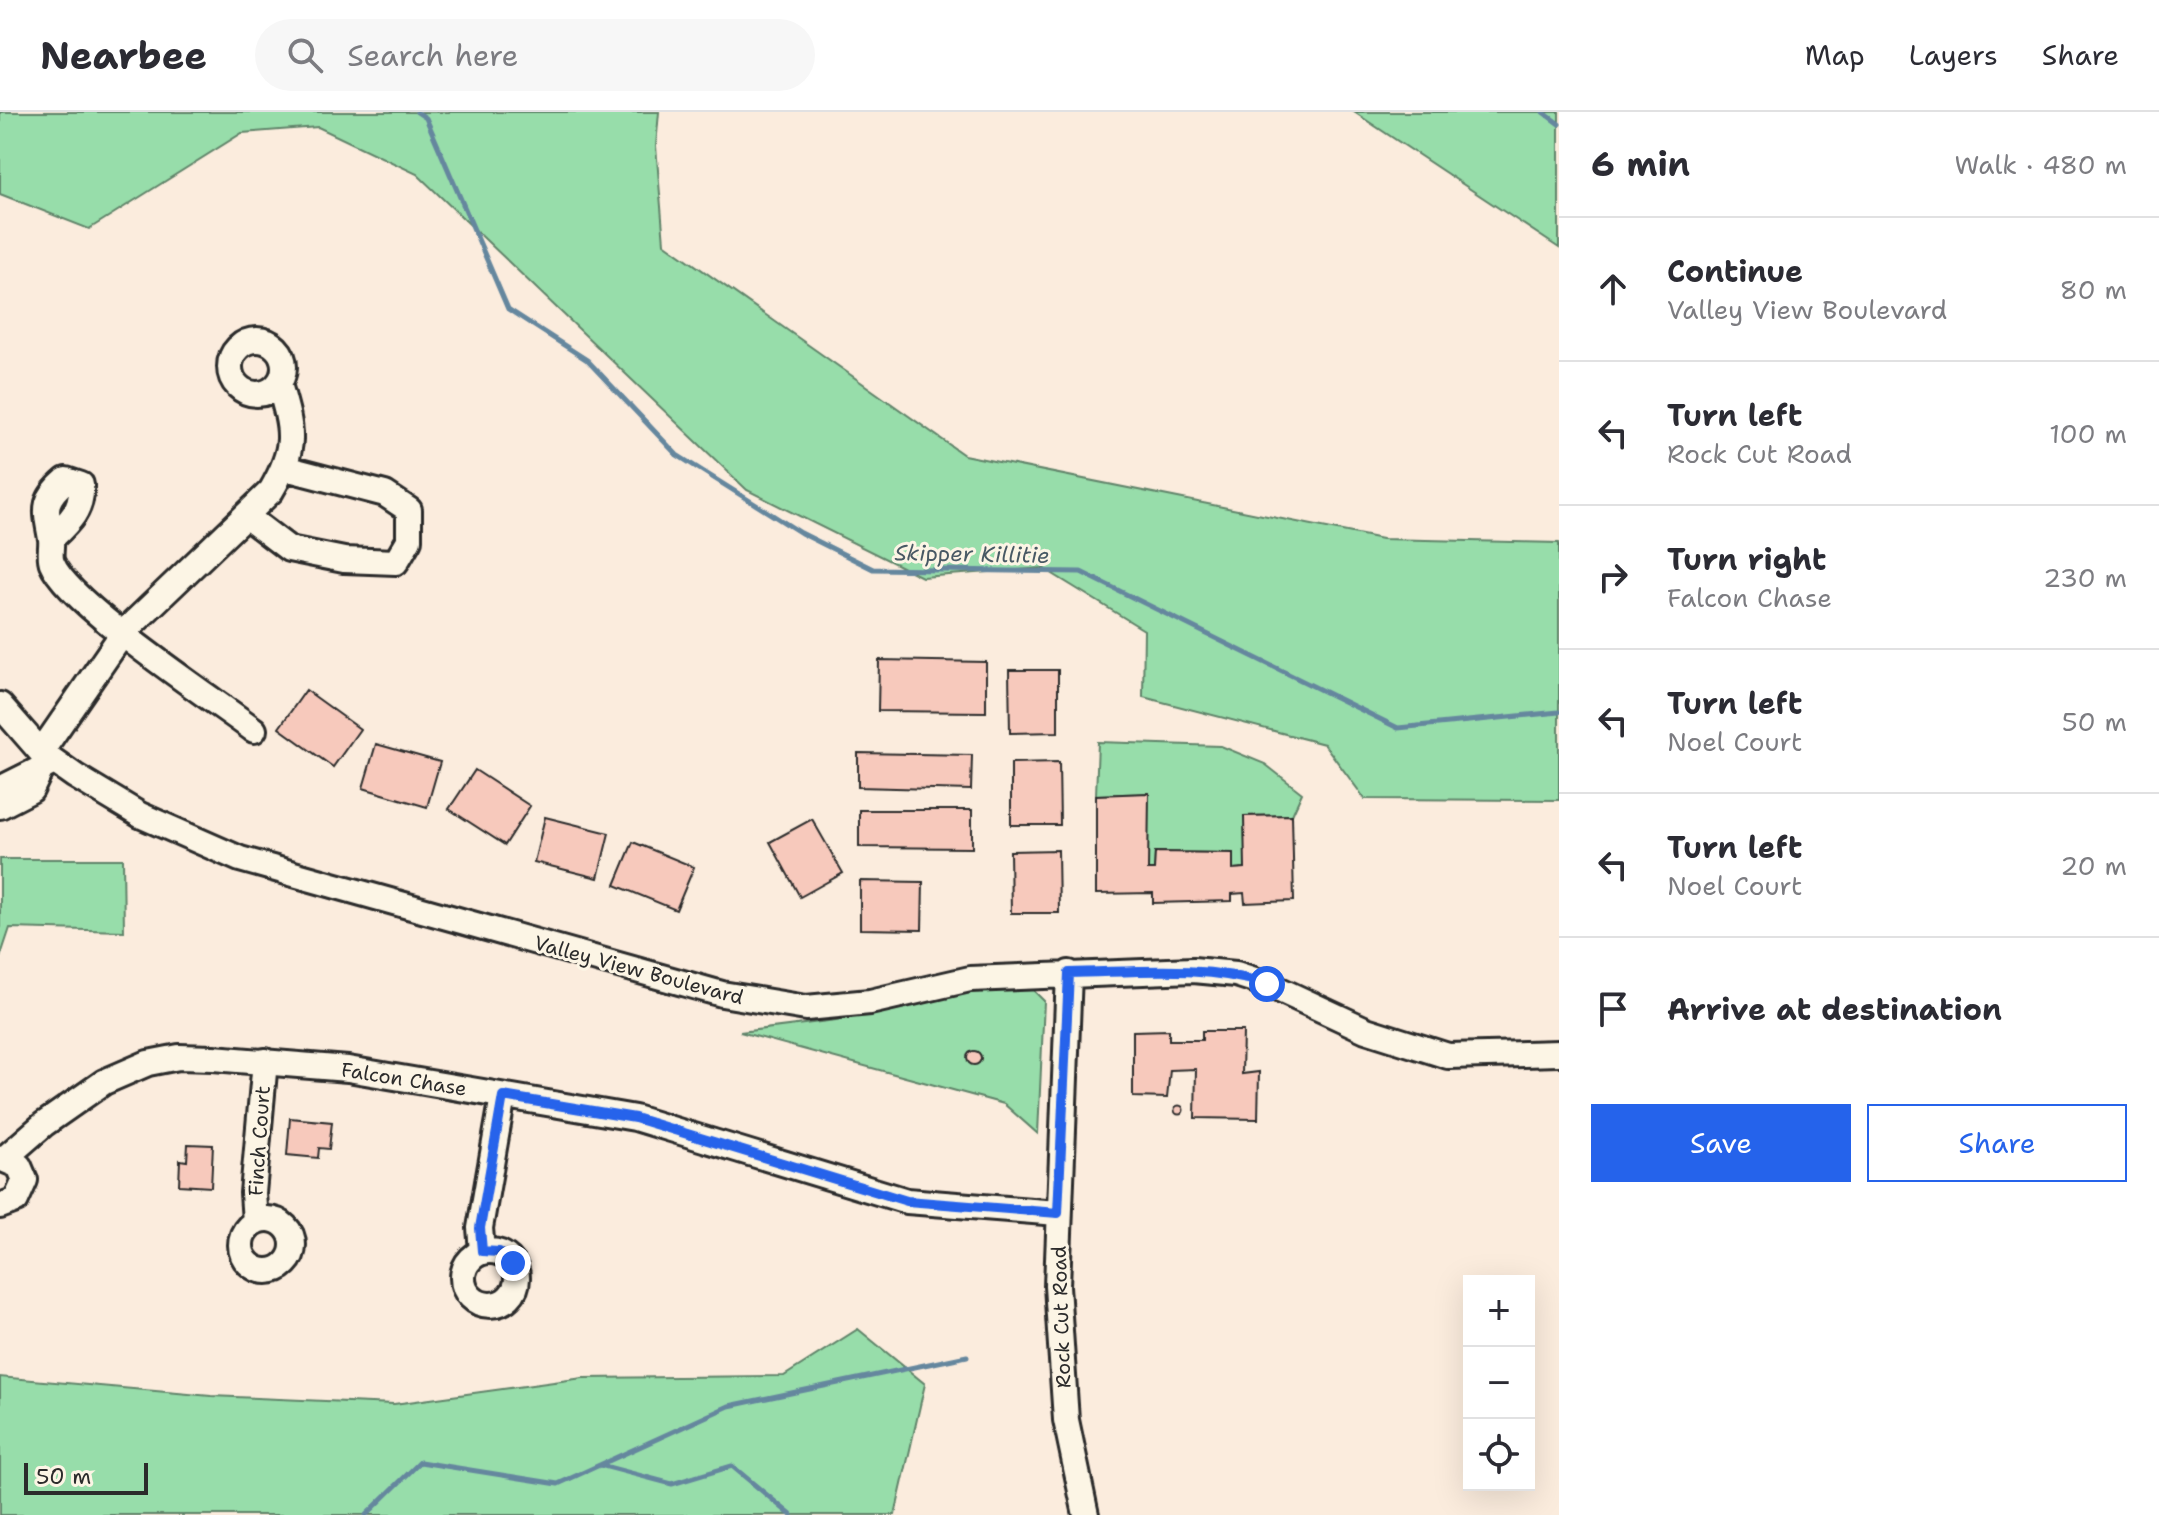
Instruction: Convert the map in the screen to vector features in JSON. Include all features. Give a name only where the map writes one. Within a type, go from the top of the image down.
[{"type":"street","points":[[0,806],[31,790],[123,633],[271,491],[285,468],[293,430],[279,384]]},
{"type":"street","points":[[247,517],[289,549],[344,560],[396,562],[409,540],[409,510],[385,494],[285,468]]},
{"type":"street","points":[[51,539],[51,562],[73,590],[123,633],[254,730]]},
{"type":"street","name":"Valley View Boulevard","points":[[0,705],[45,762],[140,815],[240,859],[722,994],[806,1008],[870,1002],[970,979],[1193,970],[1236,974],[1304,1000],[1366,1030],[1448,1056],[1559,1053]]},
{"type":"street","points":[[0,789],[45,762]]},
{"type":"street","name":"Rock Cut Road","points":[[1069,973],[1057,1286],[1066,1420],[1086,1515]]},
{"type":"street","name":"Falcon Chase","points":[[0,1206],[16,1200],[25,1180],[19,1166],[3,1158],[44,1124],[104,1082],[148,1063],[179,1057],[348,1069],[635,1118],[907,1201],[1058,1213]]},
{"type":"street","name":"Finch Court","points":[[255,1222],[253,1193],[265,1061]]},
{"type":"street","points":[[482,1251],[480,1228],[503,1096]]},
{"type":"green space","points":[[0,112],[659,112],[656,146],[664,243],[964,455],[1382,539],[1559,543],[1559,800],[1365,799],[1324,744],[1143,697],[1144,630],[1043,568],[922,577],[747,490],[417,174],[318,127],[242,133],[89,229],[0,194]]},
{"type":"green space","points":[[1354,112],[1559,112],[1559,248]]},
{"type":"green space","points":[[1098,742],[1221,746],[1265,764],[1302,793],[1292,815],[1245,816],[1245,868],[1233,869],[1233,853],[1155,852],[1154,870],[1148,870],[1148,793],[1096,795]]},
{"type":"green space","points":[[0,859],[123,859],[124,931],[10,928],[0,958]]},
{"type":"green space","points":[[1033,990],[1044,1001],[1038,1134],[1004,1104],[740,1032],[836,1020],[961,993]]},
{"type":"green space","points":[[858,1329],[925,1384],[895,1515],[0,1515],[0,1377],[211,1396],[394,1404],[583,1378],[784,1376]]},
{"type":"building","points":[[879,660],[986,662],[986,712],[878,711]]},
{"type":"building","points":[[1009,670],[1058,670],[1058,732],[1010,733]]},
{"type":"building","points":[[306,690],[360,729],[333,767],[279,728]]},
{"type":"building","points":[[376,744],[440,762],[427,807],[363,788]]},
{"type":"building","points":[[858,753],[972,755],[971,790],[858,787]]},
{"type":"building","points":[[1059,762],[1060,825],[1011,825],[1011,763]]},
{"type":"building","points":[[475,770],[530,806],[505,845],[449,809]]},
{"type":"building","points":[[1149,793],[1148,870],[1154,870],[1155,852],[1233,853],[1233,869],[1245,868],[1244,816],[1292,815],[1294,901],[1245,903],[1244,893],[1232,894],[1232,901],[1153,903],[1153,893],[1096,894],[1096,795]]},
{"type":"building","points":[[859,810],[972,810],[972,848],[859,847]]},
{"type":"building","points":[[545,817],[609,833],[598,878],[534,862]]},
{"type":"building","points":[[812,819],[843,873],[800,897],[770,842]]},
{"type":"building","points":[[633,842],[694,867],[676,910],[615,885]]},
{"type":"building","points":[[1058,850],[1059,913],[1011,913],[1010,851]]},
{"type":"building","points":[[860,881],[923,882],[922,930],[860,929]]},
{"type":"building","points":[[1169,1030],[1169,1040],[1202,1040],[1202,1031],[1243,1031],[1242,1074],[1259,1072],[1258,1119],[1195,1118],[1196,1069],[1170,1070],[1167,1098],[1133,1097],[1133,1031]]},
{"type":"building","points":[[974,1051],[981,1058],[974,1065],[967,1058]]},
{"type":"building","points":[[1179,1106],[1183,1110],[1179,1114],[1175,1110]]},
{"type":"building","points":[[290,1118],[332,1122],[329,1149],[319,1148],[318,1158],[287,1155]]},
{"type":"building","points":[[188,1144],[213,1145],[211,1187],[179,1185],[180,1160],[187,1161]]},
{"type":"waterway","name":"Skipper Killitie","points":[[417,112],[426,118],[508,309],[587,360],[677,455],[801,533],[873,569],[1081,572],[1398,728],[1559,712]]},
{"type":"waterway","points":[[1543,112],[1559,124]]},
{"type":"waterway","points":[[366,1515],[420,1462],[558,1484],[729,1406],[967,1356]]},
{"type":"waterway","points":[[600,1465],[672,1484],[732,1466],[791,1515]]},
{"type":"route","points":[[513,1263],[499,1252],[482,1251],[480,1228],[503,1096],[635,1118],[907,1201],[1058,1213],[1069,973],[1193,970],[1236,974],[1267,984]]}]
